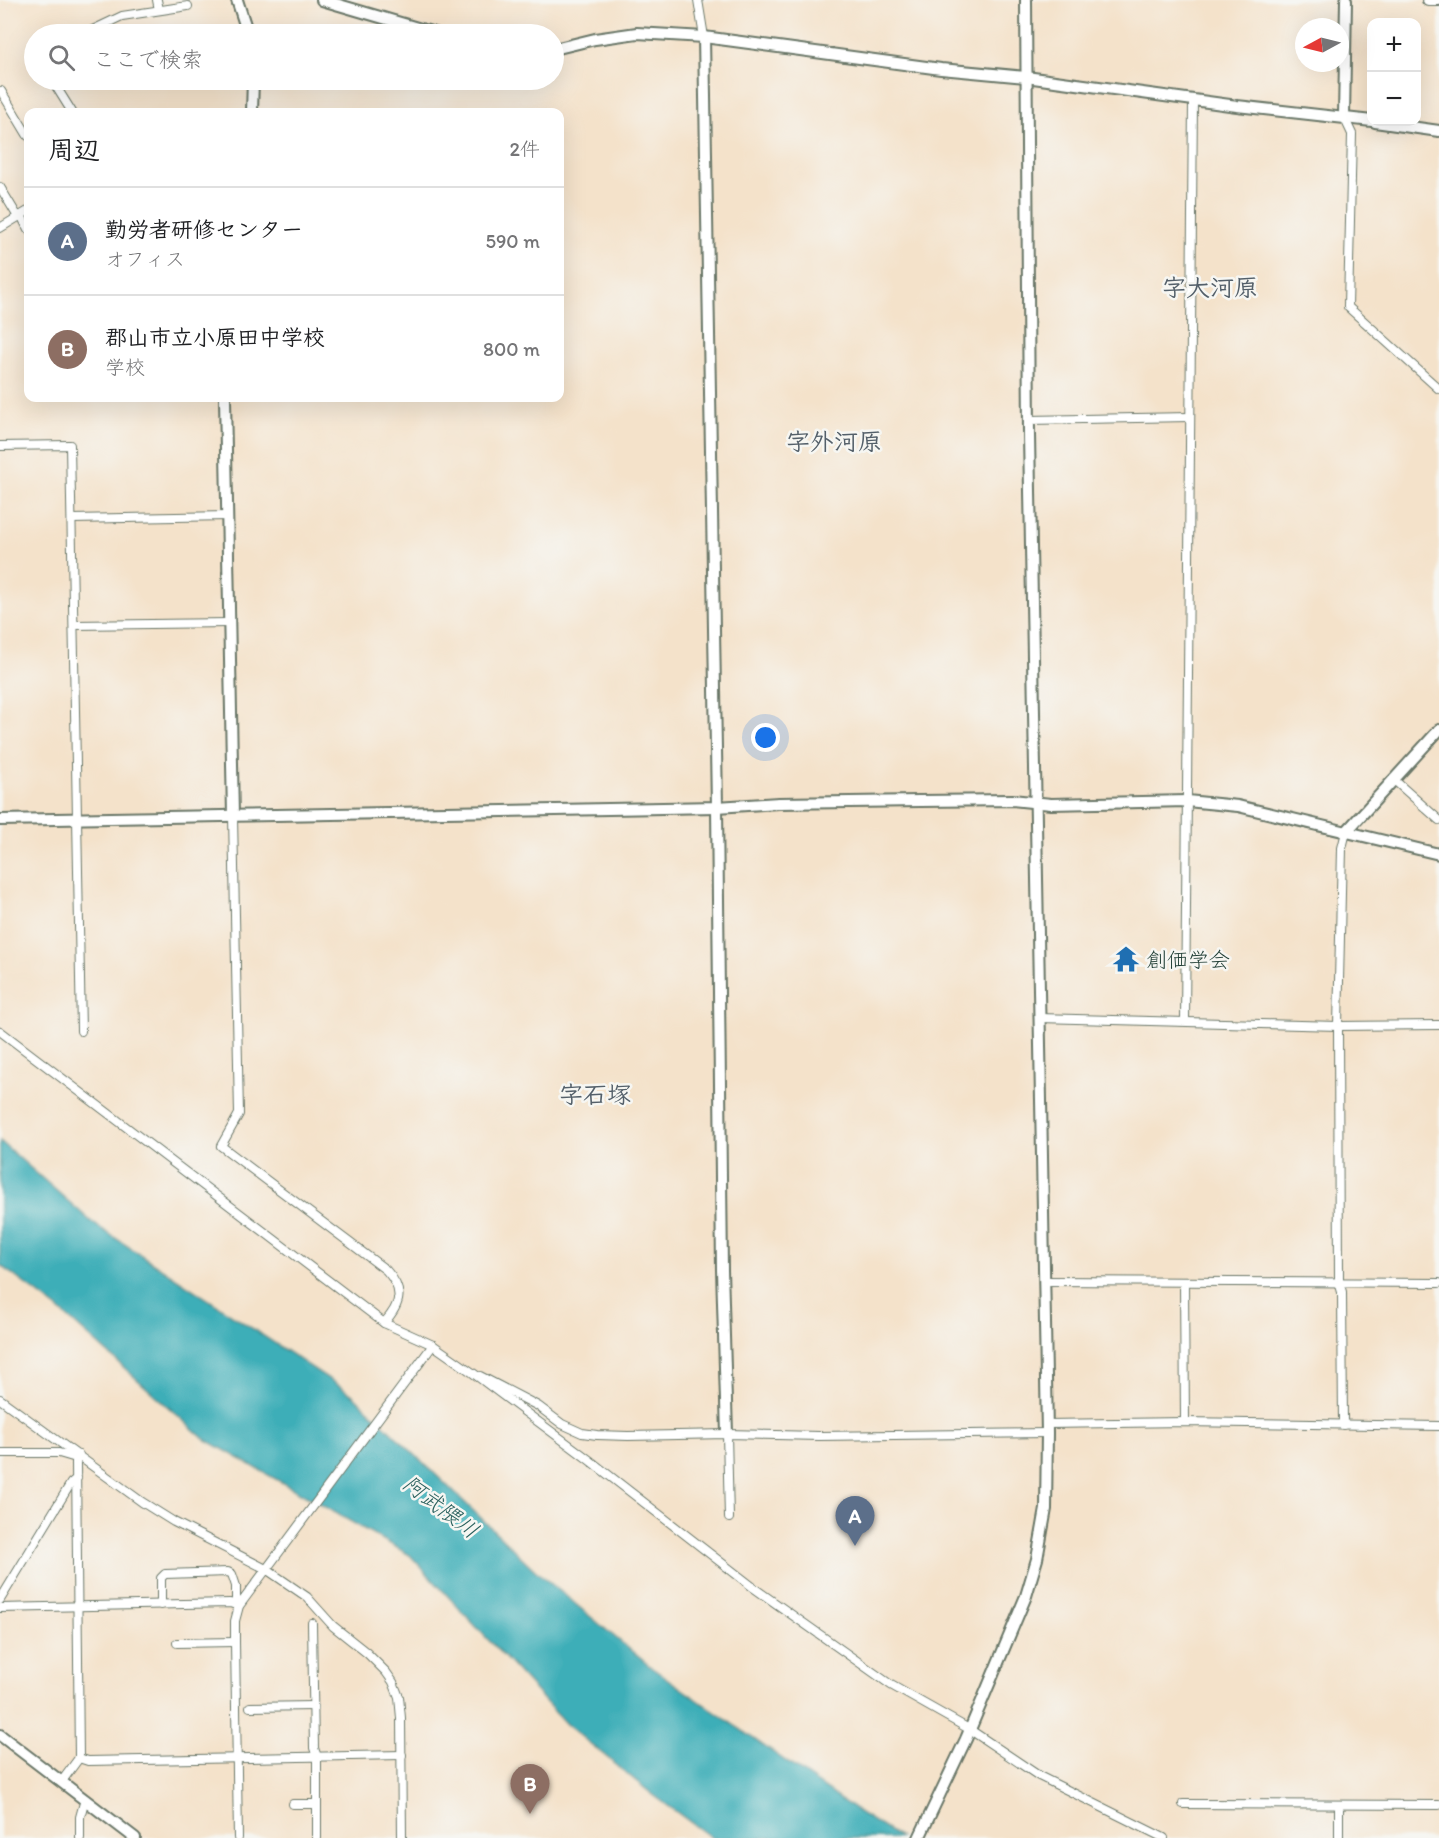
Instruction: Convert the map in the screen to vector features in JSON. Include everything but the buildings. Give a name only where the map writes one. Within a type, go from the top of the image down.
[{"type":"street","points":[[157,0],[159,10]]},
{"type":"street","points":[[237,0],[245,24]]},
{"type":"street","points":[[322,0],[404,24]]},
{"type":"street","points":[[698,0],[704,37],[722,1270],[729,1518]]},
{"type":"street","points":[[919,1838],[967,1734],[1026,1596],[1037,1558],[1046,1509],[1047,1428],[1029,420],[1026,0]]},
{"type":"street","points":[[1346,0],[1344,117],[1352,134],[1348,307],[1439,389]]},
{"type":"street","points":[[1428,0],[1439,0]]},
{"type":"street","points":[[105,24],[122,16],[188,6]]},
{"type":"street","points":[[564,47],[637,33],[704,37],[941,69],[1026,77],[1193,101],[1367,120]]},
{"type":"street","points":[[58,90],[70,108]]},
{"type":"street","points":[[252,108],[253,90]]},
{"type":"street","points":[[2,91],[24,129]]},
{"type":"street","points":[[1185,1021],[1193,101]]},
{"type":"street","points":[[1406,126],[1439,131]]},
{"type":"street","points":[[0,187],[22,214],[0,228]]},
{"type":"street","points":[[225,402],[239,1114],[221,1146],[387,1270],[396,1280],[400,1294],[395,1310],[384,1323]]},
{"type":"street","points":[[1029,420],[1190,417]]},
{"type":"street","points":[[0,446],[70,445],[81,1031]]},
{"type":"street","points":[[72,519],[228,516]]},
{"type":"street","points":[[74,625],[229,623]]},
{"type":"street","points":[[1343,1425],[1342,1292],[1339,1282],[1338,1026],[1342,848],[1346,832],[1439,730]]},
{"type":"street","points":[[1393,779],[1439,820]]},
{"type":"street","points":[[0,820],[717,807],[779,803],[1035,801],[1051,804],[1187,801],[1238,806],[1439,854]]},
{"type":"street","points":[[1040,1018],[1338,1026],[1439,1025]]},
{"type":"street","points":[[0,1031],[384,1323],[433,1345],[597,1466],[763,1594],[891,1685],[967,1734],[1039,1776],[1164,1838]]},
{"type":"street","points":[[1044,1281],[1439,1283]]},
{"type":"street","points":[[1185,1282],[1185,1422]]},
{"type":"street","points":[[237,1605],[274,1560],[433,1345]]},
{"type":"street","points":[[473,1374],[489,1379],[538,1406],[562,1424],[582,1433],[628,1436],[727,1434],[829,1436],[1185,1422],[1439,1426]]},
{"type":"street","points":[[0,1399],[78,1457],[174,1522],[266,1569],[308,1597],[333,1626],[367,1653],[386,1672],[399,1697],[402,1838]]},
{"type":"street","points":[[0,1453],[59,1453],[78,1457]]},
{"type":"street","points":[[62,1781],[79,1758],[78,1457]]},
{"type":"street","points":[[0,1600],[71,1483],[77,1478]]},
{"type":"street","points":[[161,1605],[160,1578],[165,1574],[228,1572],[232,1574],[235,1581],[238,1838]]},
{"type":"street","points":[[0,1608],[237,1605]]},
{"type":"street","points":[[312,1623],[314,1748],[317,1757],[317,1838]]},
{"type":"street","points":[[177,1643],[235,1642]]},
{"type":"street","points":[[250,1707],[313,1706]]},
{"type":"street","points":[[0,1735],[135,1838]]},
{"type":"street","points":[[79,1758],[88,1761],[237,1760],[402,1755]]},
{"type":"street","points":[[80,1838],[80,1817],[85,1799]]},
{"type":"street","points":[[1183,1803],[1439,1805]]},
{"type":"street","points":[[292,1804],[317,1804]]},
{"type":"street","points":[[1339,1805],[1339,1838]]},
{"type":"water","name":"阿武隈川","points":[[0,1141],[94,1224],[353,1395],[537,1572],[652,1668],[863,1815],[900,1838],[712,1838],[652,1794],[566,1724],[410,1555],[203,1438],[57,1308],[0,1265]]},
{"type":"place","name":"創価学会","points":[[1126,959]]},
{"type":"place","name":"勤労者研修センター","points":[[855,1546]]},
{"type":"place","name":"郡山市立小原田中学校","points":[[530,1814]]},
{"type":"district","name":"字大河原","points":[[1210,287]]},
{"type":"district","name":"字外河原","points":[[834,441]]},
{"type":"district","name":"字石塚","points":[[595,1094]]}]
